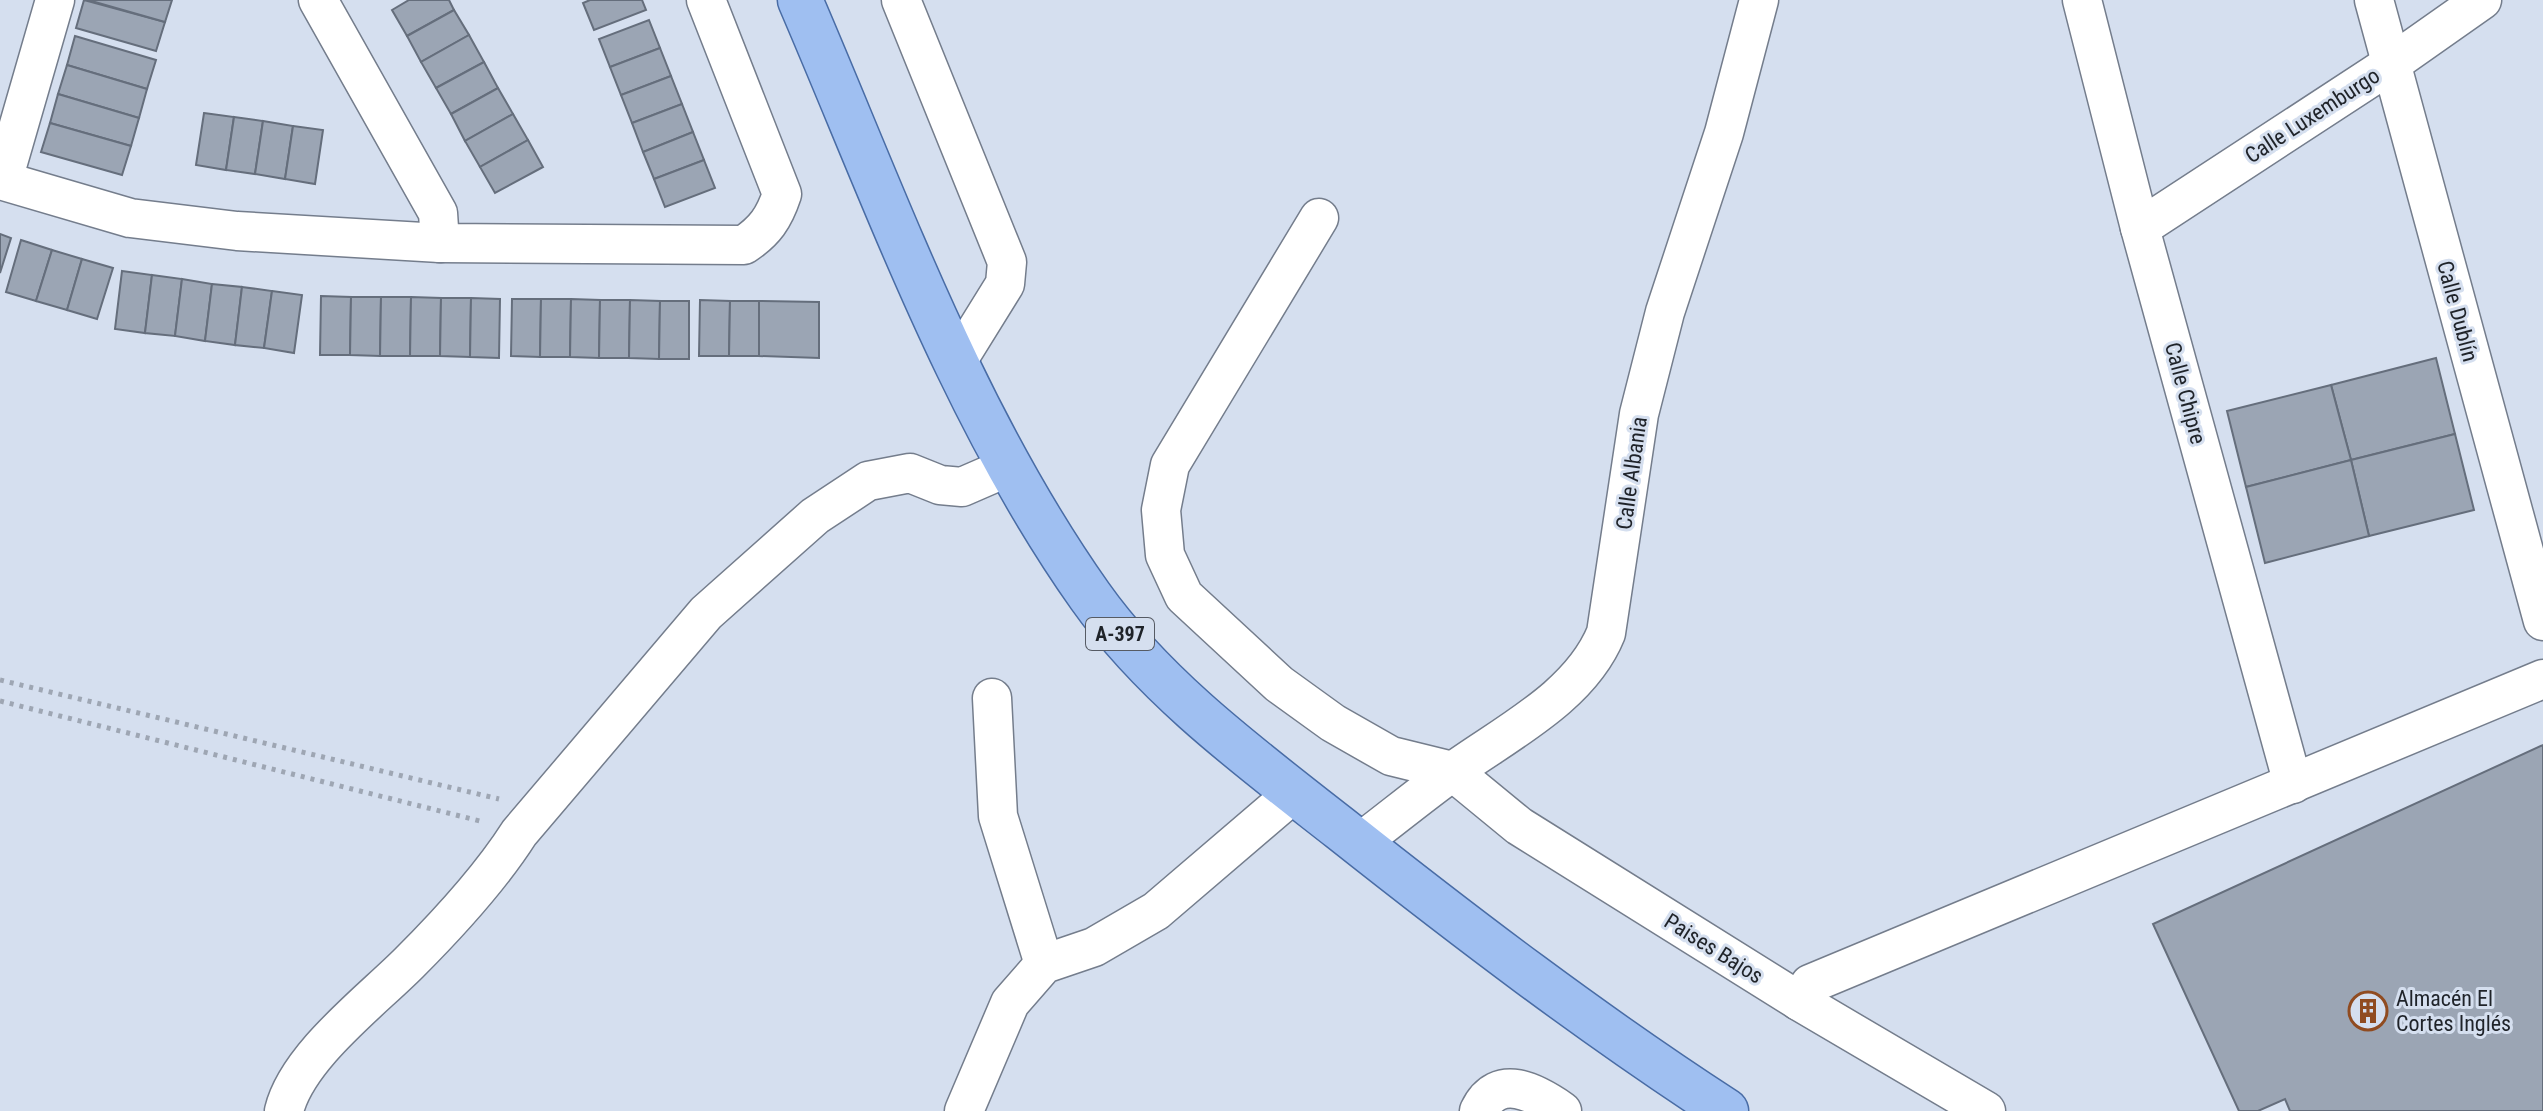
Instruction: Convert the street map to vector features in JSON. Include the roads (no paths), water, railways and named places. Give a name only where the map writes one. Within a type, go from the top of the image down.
[{"type":"main road","name":"A-397","points":[[800,0],[956,363],[1008,467],[1091,597],[1134,651],[1183,698],[1358,844],[1520,969],[1726,1111]]},
{"type":"street","points":[[55,0],[1,180],[130,218],[267,233],[440,243],[744,245],[762,233],[775,214],[782,194],[706,0]]},
{"type":"street","points":[[318,0],[438,213],[440,243]]},
{"type":"street","points":[[901,0],[1007,262],[1005,284],[956,363]]},
{"type":"street","name":"Calle Chipre","points":[[2082,0],[2140,228],[2293,784]]},
{"type":"street","name":"Calle Dublín","points":[[2374,0],[2543,621]]},
{"type":"street","name":"Calle Luxemburgo","points":[[2140,228],[2391,64],[2482,0]]},
{"type":"street","name":"Calle Albania","points":[[1358,844],[1452,771],[1518,727],[1584,673],[1606,633],[1639,414],[1665,312],[1724,133],[1756,2]]},
{"type":"street","points":[[1319,218],[1170,465],[1161,510],[1165,555],[1184,596],[1279,684],[1333,723],[1391,756],[1452,771]]},
{"type":"street","points":[[284,1111],[287,1097],[332,1035],[410,962],[501,861],[529,821],[706,613],[815,516],[868,481],[910,473],[940,485],[962,487],[1008,467]]},
{"type":"street","points":[[1799,1001],[1810,984],[2543,679]]},
{"type":"street","points":[[992,698],[998,816],[1044,964]]},
{"type":"street","name":"Paises Bajos","points":[[1452,771],[1519,826],[1799,1001],[1986,1111]]},
{"type":"street","points":[[964,1111],[1010,1003],[1044,964],[1094,947],[1156,911],[1294,793]]},
{"type":"street","points":[[1479,1111],[1489,1096],[1512,1087],[1536,1093],[1562,1111]]},
{"type":"place","name":"Almacén El Cortes Inglés","points":[[2368,1011]]}]
